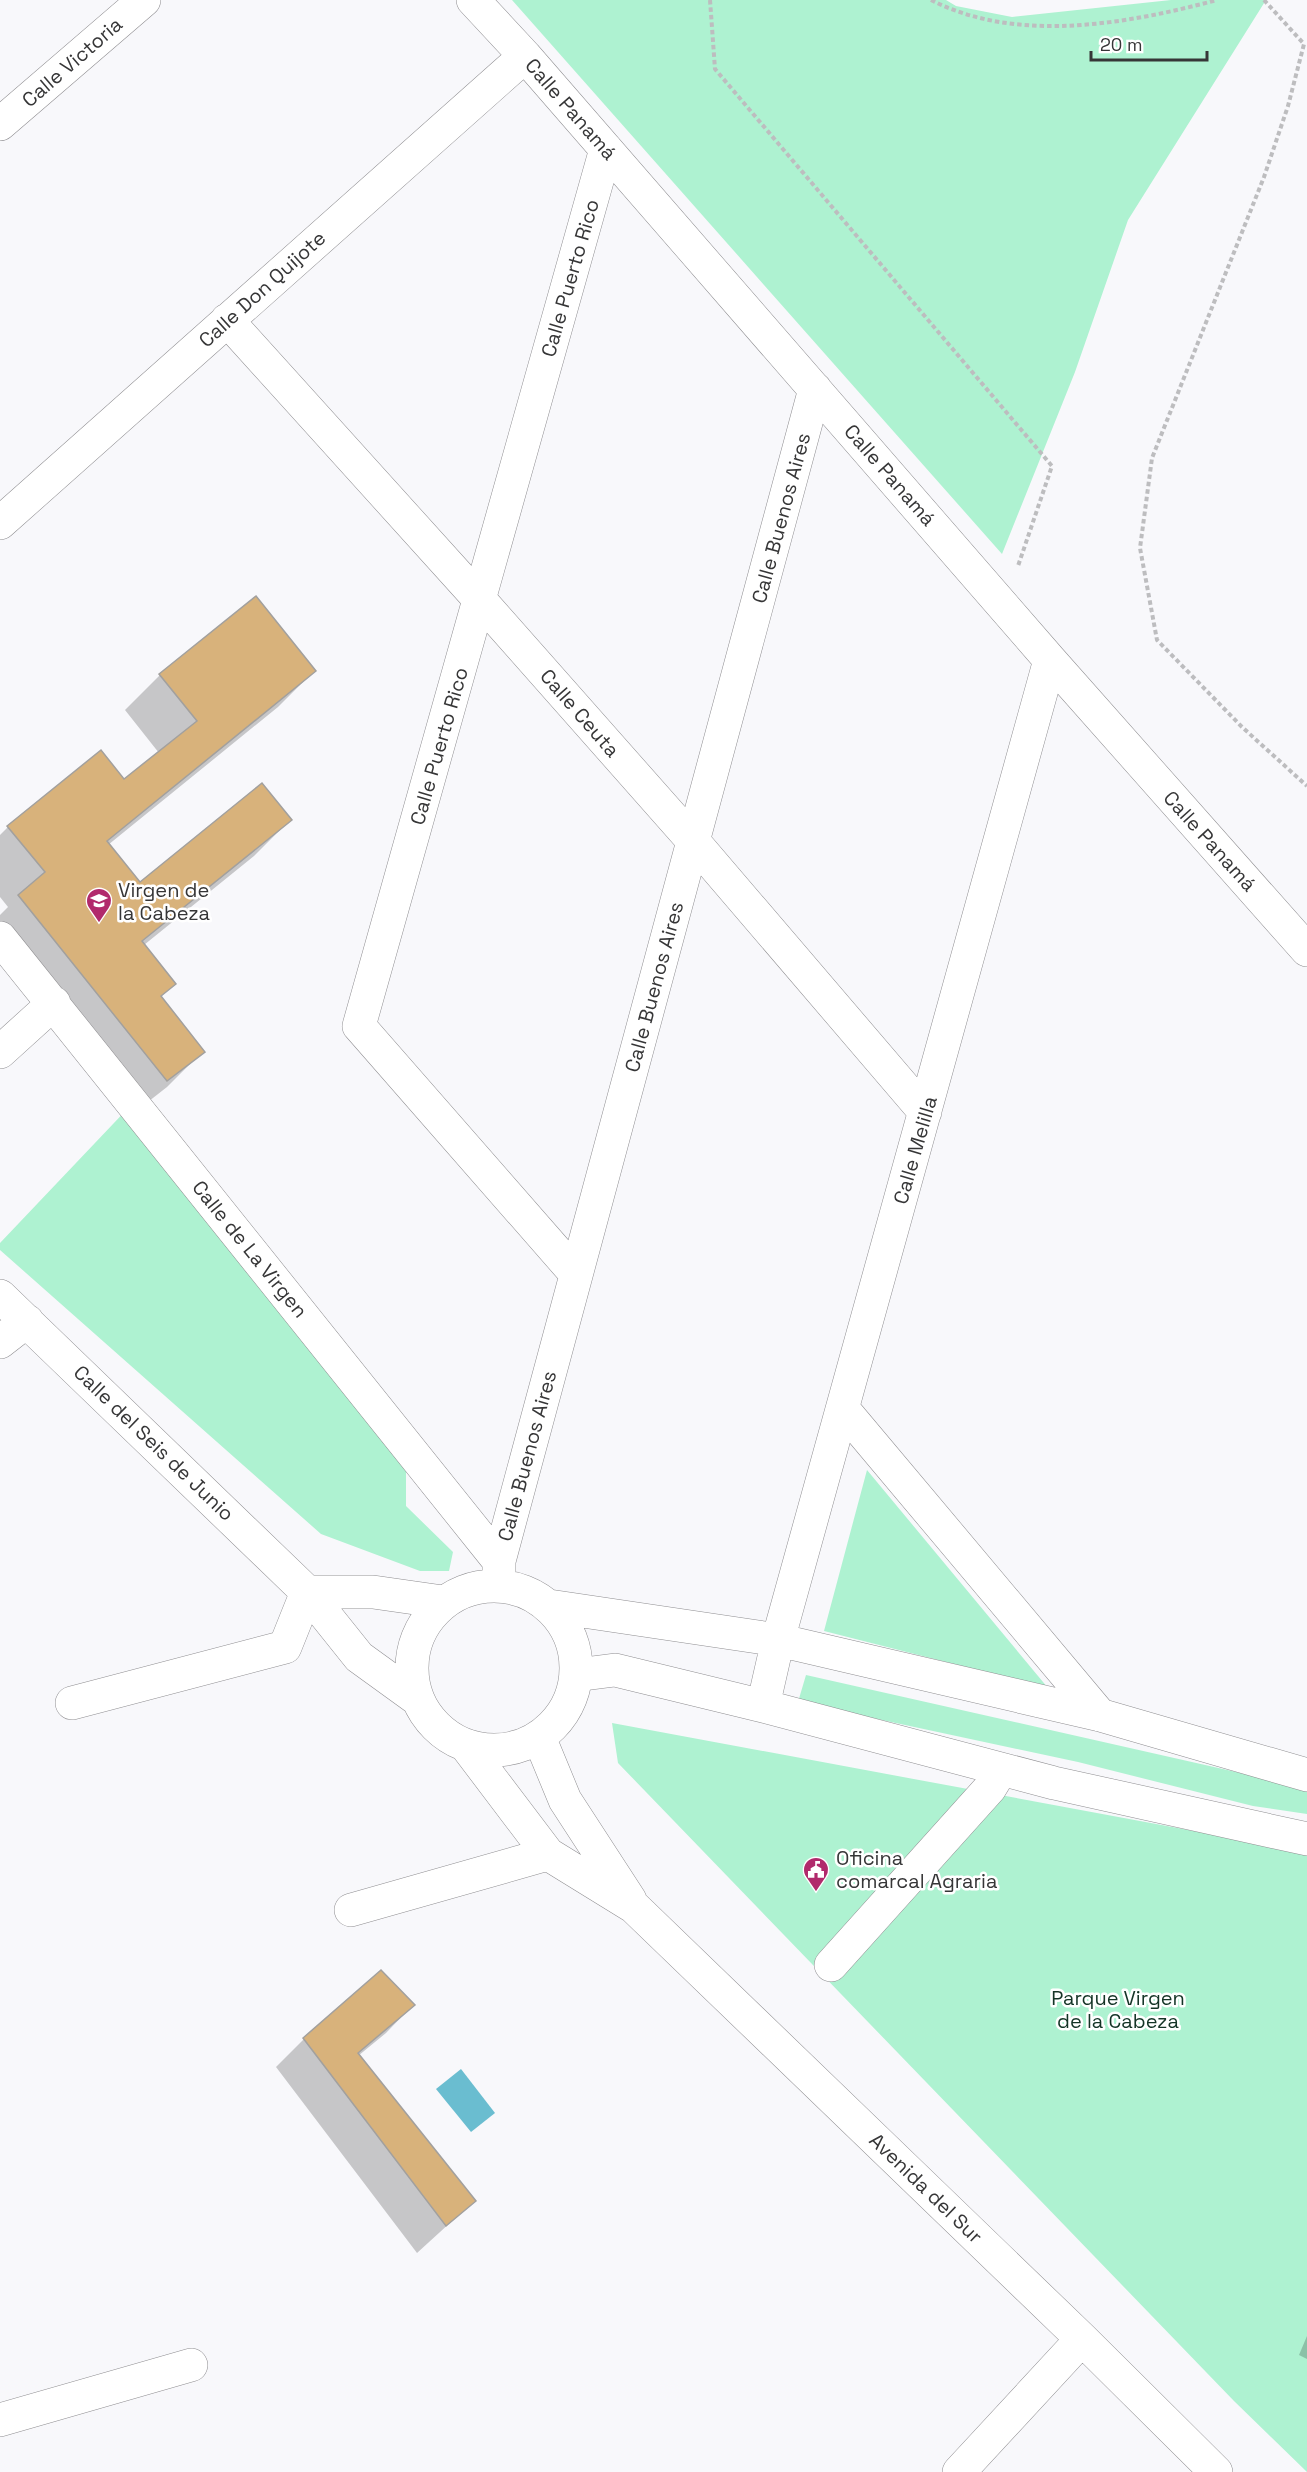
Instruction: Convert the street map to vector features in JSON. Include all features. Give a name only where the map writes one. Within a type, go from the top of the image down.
[{"type":"street","name":"Calle Victoria","points":[[0,124],[144,0]]},
{"type":"street","name":"Calle Panamá","points":[[473,0],[525,56],[1050,660],[1307,950]]},
{"type":"street","name":"Calle Don Quijote","points":[[0,523],[525,56]]},
{"type":"street","name":"Calle Puerto Rico","points":[[576,1274],[360,1026],[606,149]]},
{"type":"street","name":"Calle Ceuta","points":[[227,320],[480,600],[694,842],[925,1112]]},
{"type":"street","name":"Calle Buenos Aires","points":[[499,1573],[576,1274],[815,389]]},
{"type":"street","name":"Calle Melilla","points":[[763,1706],[778,1640],[1050,660]]},
{"type":"street","name":"Calle de La Virgen","points":[[0,938],[54,1003],[499,1573]]},
{"type":"street","points":[[0,1052],[54,1003]]},
{"type":"street","name":"Calle del Seis de Junio","points":[[0,1296],[307,1592],[358,1657],[417,1699]]},
{"type":"street","points":[[0,1342],[27,1321]]},
{"type":"street","points":[[843,1409],[1100,1715]]},
{"type":"street","points":[[499,1573],[549,1606],[565,1626],[574,1650],[576,1675],[570,1699],[558,1720],[539,1737],[517,1748],[492,1751],[467,1747],[446,1736],[429,1720],[417,1699],[411,1673],[414,1647],[425,1622],[442,1602],[460,1592],[479,1586],[499,1573]]},
{"type":"street","points":[[72,1703],[285,1647],[307,1592],[373,1592],[442,1602]]},
{"type":"street","points":[[549,1606],[778,1640],[1100,1715],[1307,1775]]},
{"type":"street","points":[[576,1675],[615,1670],[763,1706],[1001,1770],[1307,1839]]},
{"type":"street","name":"Avenida del Sur","points":[[539,1737],[565,1800],[634,1907]]},
{"type":"street","name":"Avenida del Sur","points":[[467,1747],[548,1854],[634,1907],[1082,2339],[1216,2472]]},
{"type":"street","points":[[831,1965],[990,1788],[1001,1770]]},
{"type":"street","points":[[351,1910],[548,1854]]},
{"type":"street","points":[[959,2472],[1082,2339]]},
{"type":"street","points":[[0,2420],[191,2365]]},
{"type":"path","points":[[710,0],[715,69],[1052,466],[1005,607]]},
{"type":"path","points":[[932,0],[951,10],[1012,26],[1064,26],[1161,15],[1217,0]]},
{"type":"path","points":[[1264,0],[1304,44],[1288,106],[1264,177],[1152,458],[1140,548],[1157,639],[1242,727],[1307,786]]},
{"type":"green space","points":[[512,0],[946,0],[956,6],[1012,17],[1171,0],[1266,0],[1128,220],[1075,372],[1002,554]]},
{"type":"green space","points":[[132,1104],[406,1466],[406,1506],[453,1552],[449,1571],[420,1571],[321,1534],[0,1250],[0,1243]]},
{"type":"green space","points":[[867,1470],[1048,1688],[824,1631]]},
{"type":"green space","points":[[806,1675],[1307,1788],[1307,1814],[1253,1806],[1078,1762],[798,1702]]},
{"type":"green space","name":"Parque Virgen de la Cabeza","points":[[612,1723],[1307,1852],[1307,2472],[1234,2401],[618,1763]]},
{"type":"water","points":[[461,2069],[495,2113],[471,2132],[436,2089]]},
{"type":"building","points":[[256,596],[316,671],[107,841],[140,882],[262,783],[292,820],[142,941],[176,984],[161,996],[205,1052],[167,1081],[18,895],[45,872],[7,826],[101,750],[124,779],[197,721],[159,674]]},
{"type":"building","points":[[381,1970],[415,2005],[358,2053],[476,2201],[446,2226],[303,2038]]},
{"type":"place","name":"Virgen de la Cabeza","points":[[99,924]]},
{"type":"place","name":"Oficina comarcal Agraria","points":[[816,1893]]}]
